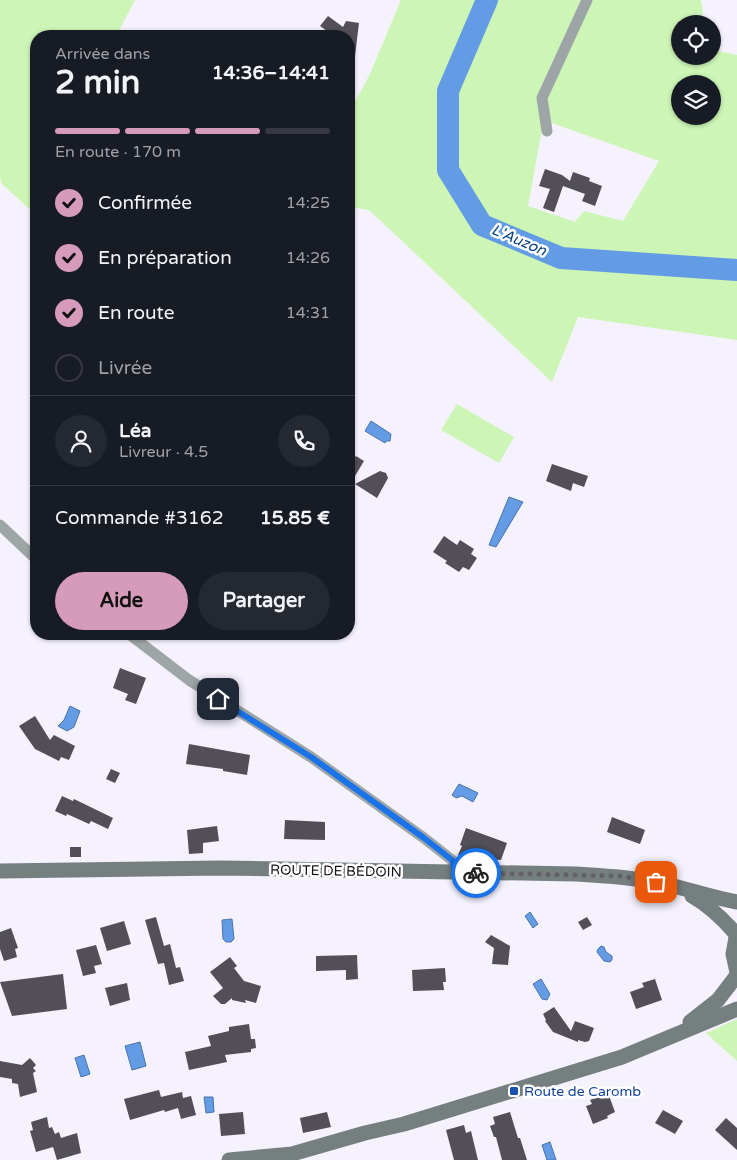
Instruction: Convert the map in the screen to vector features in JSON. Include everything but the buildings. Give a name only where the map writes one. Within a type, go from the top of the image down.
[{"type":"main road","name":"ROUTE DE BÉDOIN","points":[[0,872],[222,868],[620,876],[672,886]]},
{"type":"main road","points":[[672,886],[737,902]]},
{"type":"main road","points":[[664,1039],[699,1016],[718,1000],[737,974],[733,954],[737,933],[703,902],[672,886]]},
{"type":"main road","points":[[229,1160],[293,1157],[622,1057],[737,1009]]},
{"type":"street","points":[[547,131],[542,98],[587,0]]},
{"type":"street","points":[[0,525],[30,553]]},
{"type":"street","points":[[136,640],[189,680],[311,757],[424,838],[452,860],[456,873]]},
{"type":"green space","points":[[0,0],[135,0],[119,30],[30,30],[30,210],[2,184],[0,177]]},
{"type":"green space","points":[[401,0],[581,0],[537,96],[542,129],[528,206],[575,222],[584,211],[623,221],[659,161],[549,122],[545,99],[590,0],[701,0],[702,15],[671,15],[671,65],[721,65],[721,52],[737,55],[737,340],[578,317],[552,382],[369,210],[355,208],[355,102],[370,74]]},
{"type":"green space","points":[[457,404],[514,437],[499,463],[441,430]]},
{"type":"green space","points":[[737,1019],[737,1061],[706,1033]]},
{"type":"water","points":[[371,421],[391,434],[390,441],[385,443],[365,431]]},
{"type":"water","points":[[509,497],[523,502],[496,547],[489,545]]},
{"type":"water","points":[[70,706],[80,711],[74,727],[67,731],[58,726],[64,720]]},
{"type":"water","points":[[459,784],[478,793],[473,802],[462,796],[456,798],[452,795]]},
{"type":"water","points":[[530,912],[538,924],[533,928],[525,916]]},
{"type":"water","points":[[232,919],[234,939],[231,942],[226,942],[223,939],[222,920]]},
{"type":"water","points":[[601,946],[612,956],[610,962],[604,961],[597,952]]},
{"type":"water","points":[[541,979],[550,994],[547,1000],[542,999],[533,984]]},
{"type":"water","points":[[140,1042],[146,1066],[132,1070],[125,1046]]},
{"type":"water","points":[[84,1055],[90,1074],[81,1077],[75,1058]]},
{"type":"water","points":[[204,1097],[213,1097],[214,1112],[206,1113]]},
{"type":"water","points":[[550,1142],[556,1160],[547,1160],[542,1145]]},
{"type":"waterway","name":"L'Auzon","points":[[487,0],[448,91],[448,170],[482,225],[561,258],[737,270]]},
{"type":"way so far","points":[[476,873],[620,876],[656,882]]},
{"type":"place","name":"Route de Caromb","points":[[514,1091]]},
{"type":"route","points":[[218,699],[311,757],[424,838],[452,860],[456,873],[476,873]]}]
